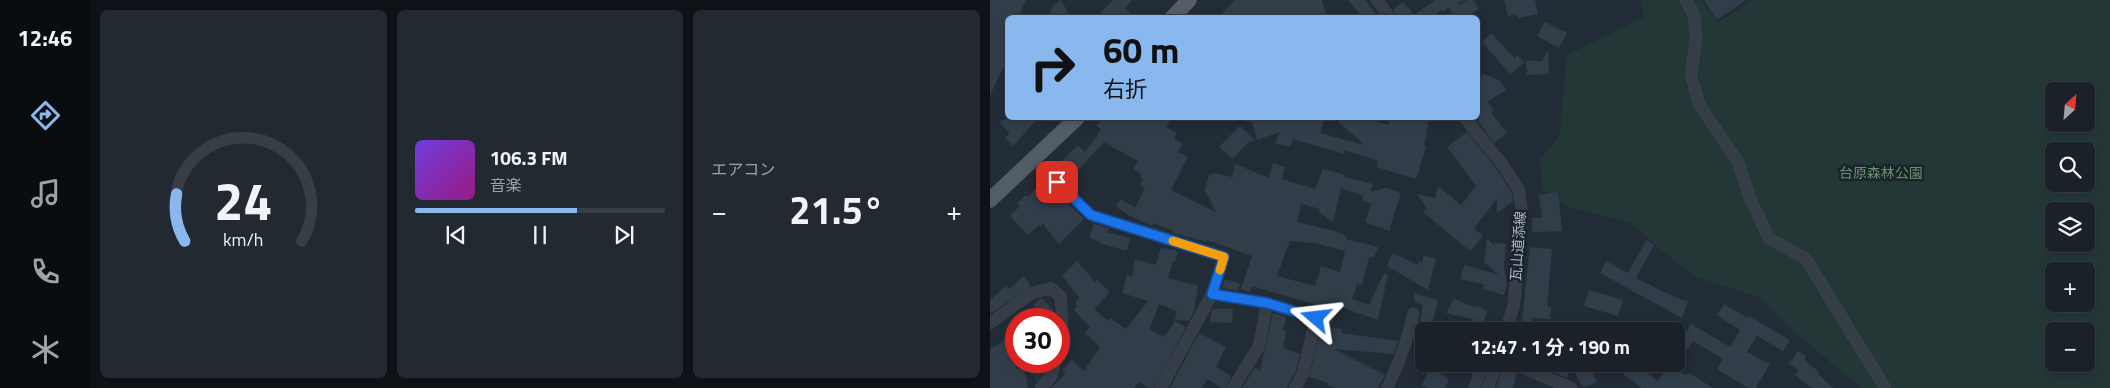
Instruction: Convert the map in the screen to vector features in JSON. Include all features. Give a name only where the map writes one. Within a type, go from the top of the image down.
[{"type":"main road","points":[[1175,15],[1189,0]]},
{"type":"main road","points":[[990,200],[1075,120]]},
{"type":"street","points":[[1377,0],[1388,15]]},
{"type":"street","points":[[1686,0],[1694,15],[1696,39],[1691,74],[1699,104],[1738,162],[1750,198],[1769,238],[1806,259],[1885,388]]},
{"type":"street","name":"瓦山道添線","points":[[1467,120],[1502,164],[1519,190],[1522,212],[1514,304],[1509,322]]},
{"type":"street","points":[[1034,160],[1091,215],[1224,257],[1212,294],[1162,388]]},
{"type":"street","points":[[1010,308],[1032,292],[1051,288],[1061,297],[1061,308]]},
{"type":"street","points":[[1212,294],[1267,303],[1316,318],[1303,373],[1295,388]]},
{"type":"street","points":[[1233,388],[1259,346],[1267,303]]},
{"type":"street","points":[[990,323],[1005,312]]},
{"type":"street","points":[[1387,388],[1409,337],[1413,314]]},
{"type":"street","points":[[1488,388],[1493,372]]},
{"type":"street","points":[[1533,372],[1571,388]]},
{"type":"street","points":[[1041,388],[1052,373]]},
{"type":"green space","name":"台原森林公園","points":[[1641,0],[1702,0],[1718,23],[1752,0],[2110,0],[2110,388],[1862,388],[1800,337],[1760,297],[1696,277],[1663,252],[1630,222],[1566,206],[1543,189],[1539,161],[1560,134],[1567,55],[1644,17]]},
{"type":"green space","points":[[1032,373],[1043,373],[1037,383]]},
{"type":"building","points":[[990,0],[1026,0],[1019,15],[1005,15],[1005,64],[990,95]]},
{"type":"building","points":[[1061,0],[1069,15],[1049,15],[1053,5]]},
{"type":"building","points":[[1113,0],[1132,0],[1125,8],[1133,15],[1098,15]]},
{"type":"building","points":[[1235,0],[1322,0],[1326,15],[1221,15]]},
{"type":"building","points":[[1348,0],[1365,0],[1377,15],[1360,15]]},
{"type":"building","points":[[1435,0],[1465,0],[1459,5],[1467,0],[1473,0],[1479,9],[1470,15],[1453,15],[1449,8],[1442,12],[1441,10],[1435,15],[1415,15]]},
{"type":"building","points":[[1504,0],[1535,0],[1538,14],[1518,18],[1516,14],[1508,16]]},
{"type":"building","points":[[1704,0],[1746,0],[1717,20]]},
{"type":"building","points":[[1403,2],[1413,13],[1411,15],[1396,15],[1393,10]]},
{"type":"building","points":[[1545,22],[1567,33],[1559,48],[1537,36]]},
{"type":"building","points":[[1491,33],[1514,58],[1518,55],[1524,63],[1510,74],[1482,42]]},
{"type":"building","points":[[1548,49],[1549,74],[1527,75],[1526,61],[1542,61]]},
{"type":"building","points":[[1483,74],[1499,80],[1506,90],[1487,102],[1494,110],[1491,113],[1507,133],[1494,143],[1478,121],[1480,120],[1480,82]]},
{"type":"building","points":[[1005,119],[1036,120],[1013,146],[1005,138],[1010,133],[1000,123]]},
{"type":"building","points":[[1101,120],[1171,120],[1166,127],[1176,133],[1174,139],[1183,144],[1178,152],[1188,157],[1171,190],[1216,212],[1205,191],[1209,175],[1214,173],[1232,177],[1235,164],[1269,178],[1273,163],[1285,167],[1282,179],[1315,189],[1323,169],[1345,175],[1344,177],[1373,184],[1370,192],[1386,188],[1401,193],[1389,231],[1365,222],[1371,204],[1362,201],[1363,196],[1341,188],[1333,222],[1319,212],[1320,209],[1301,204],[1297,222],[1331,230],[1347,236],[1346,239],[1378,247],[1374,258],[1369,257],[1362,285],[1357,284],[1352,299],[1369,305],[1384,273],[1388,275],[1378,320],[1338,306],[1337,311],[1252,286],[1250,292],[1241,289],[1252,256],[1207,240],[1207,242],[1173,233],[1173,231],[1153,223],[1152,226],[1128,215],[1116,206],[1121,199],[1135,208],[1145,187],[1140,185],[1143,179],[1140,178],[1141,174],[1133,169],[1138,161],[1104,142],[1068,182],[1054,168],[1078,145],[1085,152],[1101,130],[1097,125]],"holes":[[[1290,241],[1310,242],[1345,251],[1340,272],[1321,266],[1315,286],[1277,276]]]},
{"type":"building","points":[[1252,120],[1324,120],[1320,133],[1365,145],[1336,120],[1370,120],[1389,125],[1390,120],[1429,120],[1424,146],[1426,147],[1416,179],[1376,167],[1378,161],[1345,150],[1344,154],[1293,139],[1290,147],[1275,143],[1280,132],[1257,140]]},
{"type":"building","points":[[1240,126],[1255,140],[1249,142],[1233,159],[1219,147]]},
{"type":"building","points":[[1467,132],[1496,168],[1512,193],[1513,201],[1497,213],[1497,199],[1474,228],[1483,236],[1470,251],[1423,212],[1427,208],[1417,194],[1435,198],[1438,186],[1461,205],[1476,186],[1447,147]]},
{"type":"building","points":[[1044,180],[1084,219],[1059,244],[1043,224],[1040,227],[1039,225],[1028,235],[1010,216],[1020,206],[1017,203],[1026,195],[1028,197]]},
{"type":"building","points":[[1558,192],[1562,231],[1532,232],[1532,218],[1542,218],[1539,195]]},
{"type":"building","points":[[1094,224],[1109,228],[1107,232],[1130,238],[1127,251],[1103,244],[1089,237]]},
{"type":"building","points":[[1487,239],[1495,246],[1495,243],[1506,244],[1504,266],[1507,285],[1504,295],[1483,289],[1484,284],[1460,279],[1465,265],[1499,275],[1484,262]]},
{"type":"building","points":[[1646,240],[1654,245],[1636,278],[1688,302],[1682,318],[1600,273],[1606,261],[1628,273]]},
{"type":"building","points":[[1530,247],[1552,249],[1547,307],[1551,307],[1550,319],[1533,318],[1531,322],[1522,322]]},
{"type":"building","points":[[1161,248],[1172,250],[1172,248],[1178,252],[1168,278],[1198,286],[1194,311],[1189,321],[1175,320],[1177,311],[1159,304],[1149,329],[1164,337],[1175,321],[1186,327],[1154,388],[1148,388],[1139,382],[1134,388],[1051,388],[1066,373],[1070,373],[1070,362],[1072,360],[1084,371],[1100,347],[1085,333],[1090,327],[1074,310],[1077,307],[1075,303],[1079,297],[1062,276],[1077,261],[1095,282],[1097,280],[1110,292],[1094,309],[1108,321],[1110,318],[1126,329],[1148,301],[1122,293],[1127,275],[1132,277],[1135,259],[1156,265]]},
{"type":"building","points":[[1393,253],[1418,265],[1419,261],[1422,263],[1424,255],[1436,259],[1428,290],[1387,266]]},
{"type":"building","points":[[1024,276],[1031,286],[990,314],[990,300],[1006,286],[1009,289]]},
{"type":"building","points":[[1225,279],[1240,284],[1238,291],[1222,288]]},
{"type":"building","points":[[1589,290],[1623,300],[1618,316],[1584,306]]},
{"type":"building","points":[[1414,293],[1438,300],[1433,322],[1420,322],[1423,305],[1415,302]]},
{"type":"building","points":[[1042,298],[1051,308],[1035,308],[1033,305]]},
{"type":"building","points":[[1454,299],[1476,308],[1477,306],[1482,307],[1482,309],[1487,311],[1484,322],[1472,322],[1473,319],[1446,313]]},
{"type":"building","points":[[1724,304],[1790,340],[1783,351],[1757,336],[1747,352],[1770,364],[1756,388],[1748,388],[1717,369],[1723,359],[1693,341],[1687,350],[1685,349],[1685,333],[1691,324],[1730,347],[1740,330],[1717,315]]},
{"type":"building","points":[[1212,309],[1233,309],[1232,323],[1210,322]]},
{"type":"building","points":[[1273,313],[1286,317],[1283,330],[1286,330],[1283,348],[1300,354],[1296,370],[1287,388],[1242,388],[1255,367],[1260,371]]},
{"type":"building","points":[[1323,318],[1333,320],[1331,327],[1342,329],[1341,333],[1398,341],[1394,354],[1334,349],[1385,375],[1378,388],[1335,388],[1327,385],[1328,383],[1309,377]]},
{"type":"building","points":[[1199,333],[1226,347],[1216,367],[1231,376],[1226,388],[1222,388],[1207,379],[1202,388],[1170,388]]},
{"type":"building","points":[[1005,338],[1005,373],[1024,373],[1028,381],[1026,383],[1028,388],[990,388],[990,349]]},
{"type":"building","points":[[1798,351],[1806,356],[1804,360],[1819,372],[1818,374],[1833,388],[1811,388],[1795,375],[1799,370],[1789,364]]},
{"type":"building","points":[[1428,372],[1437,372],[1449,379],[1445,388],[1427,388],[1422,385]]},
{"type":"building","points":[[1473,372],[1486,372],[1481,388],[1468,388]]},
{"type":"building","points":[[1501,372],[1517,373],[1513,388],[1496,388]]},
{"type":"building","points":[[1552,372],[1569,372],[1567,378]]},
{"type":"building","points":[[1575,372],[1592,372],[1597,382],[1585,387],[1582,386]]},
{"type":"building","points":[[1621,372],[1645,372],[1658,381],[1665,372],[1681,372],[1686,375],[1689,373],[1713,388],[1642,388]]},
{"type":"slow traffic","points":[[1173,241],[1224,257],[1220,270]]},
{"type":"route","points":[[1057,182],[1091,215],[1224,257],[1212,294],[1267,303],[1316,318]]}]
